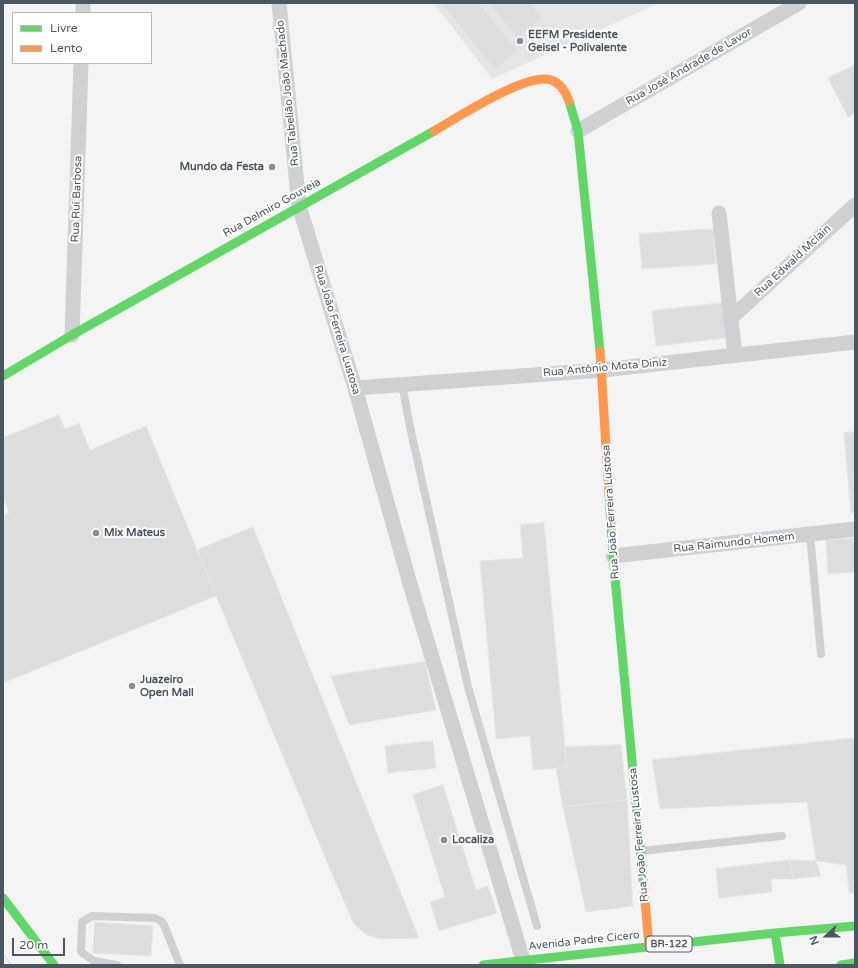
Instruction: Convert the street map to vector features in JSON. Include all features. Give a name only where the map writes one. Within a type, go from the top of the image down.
[{"type":"main road","name":"Rua Delmiro Gouveia","points":[[3,376],[299,206],[487,101],[532,80],[542,78],[558,83]]},
{"type":"main road","name":"Rua João Ferreira Lustosa","points":[[558,83],[566,95],[578,131],[602,370],[613,556],[649,946]]},
{"type":"main road","points":[[3,898],[54,965]]},
{"type":"main road","name":"Avenida Padre Cícero","points":[[483,965],[649,946],[855,926]]},
{"type":"main road","points":[[775,933],[780,965]]},
{"type":"main road","points":[[841,965],[855,963]]},
{"type":"street","name":"Rua Tabelião João Machado","points":[[279,3],[299,206]]},
{"type":"street","name":"Rua José Andrade de Lavor","points":[[578,131],[799,3]]},
{"type":"street","name":"Rua Rui Barbosa","points":[[72,335],[81,64]]},
{"type":"street","name":"Rua Edwald Mclain","points":[[731,318],[855,205]]},
{"type":"street","name":"Rua João Ferreira Lustosa","points":[[299,206],[355,388],[410,584],[524,960]]},
{"type":"street","points":[[719,213],[735,355]]},
{"type":"street","name":"Rua Antônio Mota Diniz","points":[[355,388],[602,370],[855,342]]},
{"type":"street","name":"Rua Raimundo Homem","points":[[613,556],[855,529]]},
{"type":"lane","points":[[402,384],[410,427],[468,687],[537,926]]},
{"type":"lane","points":[[810,534],[821,654]]},
{"type":"lane","points":[[640,851],[782,836]]},
{"type":"lane","points":[[117,965],[94,961],[80,952],[82,922],[92,916],[155,918],[161,921],[164,925],[180,965]]},
{"type":"shaded area","name":"EEFM Presidente Geisel - Polivalente","points":[[434,3],[659,3],[492,79]]},
{"type":"building","points":[[441,3],[479,3],[518,51],[495,69]]},
{"type":"building","points":[[489,3],[531,3],[543,18],[517,38]]},
{"type":"building","points":[[855,65],[855,113],[848,117],[828,78]]},
{"type":"building","points":[[713,229],[716,264],[642,269],[639,234]]},
{"type":"building","points":[[722,303],[726,338],[656,346],[652,311]]},
{"type":"building","name":"Mix Mateus","points":[[59,415],[65,429],[79,423],[90,450],[146,426],[216,596],[3,683],[3,516],[9,513],[3,498],[3,438]]},
{"type":"building","points":[[855,432],[855,512],[851,513],[844,433]]},
{"type":"building","points":[[544,523],[567,767],[533,770],[530,736],[496,739],[480,561],[523,558],[520,525]]},
{"type":"building","points":[[253,527],[419,938],[381,939],[367,935],[354,924],[197,550]]},
{"type":"building","points":[[855,538],[855,572],[828,574],[826,540]]},
{"type":"building","points":[[425,662],[436,710],[349,725],[331,676]]},
{"type":"building","points":[[855,738],[855,893],[849,893],[846,865],[816,861],[807,802],[660,809],[652,760]]},
{"type":"building","points":[[433,741],[436,768],[388,773],[385,746]]},
{"type":"building","points":[[621,745],[627,800],[563,807],[556,768],[567,767],[565,747]]},
{"type":"building","name":"Localiza","points":[[443,785],[476,890],[488,886],[497,913],[439,931],[430,902],[445,897],[413,795]]},
{"type":"building","points":[[627,800],[633,906],[586,912],[563,807]]},
{"type":"building","points":[[790,860],[816,861],[821,876],[793,879]]},
{"type":"building","points":[[790,860],[793,879],[771,879],[772,892],[719,898],[716,869]]},
{"type":"building","points":[[95,922],[153,926],[151,956],[93,953]]},
{"type":"tram line","points":[[3,954],[11,965]]},
{"type":"traffic: fast","points":[[569,101],[578,131],[600,351]]},
{"type":"traffic: fast","points":[[3,376],[72,335],[434,131]]},
{"type":"traffic: fast","points":[[609,495],[613,556],[644,890]]},
{"type":"traffic: fast","points":[[3,898],[54,965]]},
{"type":"traffic: fast","points":[[483,965],[775,933],[855,926]]},
{"type":"traffic: fast","points":[[775,933],[780,965]]},
{"type":"traffic: fast","points":[[841,965],[855,963]]},
{"type":"traffic: slow","points":[[434,131],[489,99],[521,84],[535,80],[546,79],[555,81],[566,93],[569,101]]},
{"type":"traffic: slow","points":[[600,351],[609,495]]},
{"type":"traffic: slow","points":[[644,890],[649,946]]},
{"type":"place","name":"EEFM Presidente Geisel - Polivalente","points":[[520,41]]},
{"type":"place","name":"Mundo da Festa","points":[[272,167]]},
{"type":"place","name":"Mix Mateus","points":[[96,533]]},
{"type":"place","name":"Juazeiro Open Mall","points":[[132,686]]},
{"type":"place","name":"Localiza","points":[[444,840]]}]
